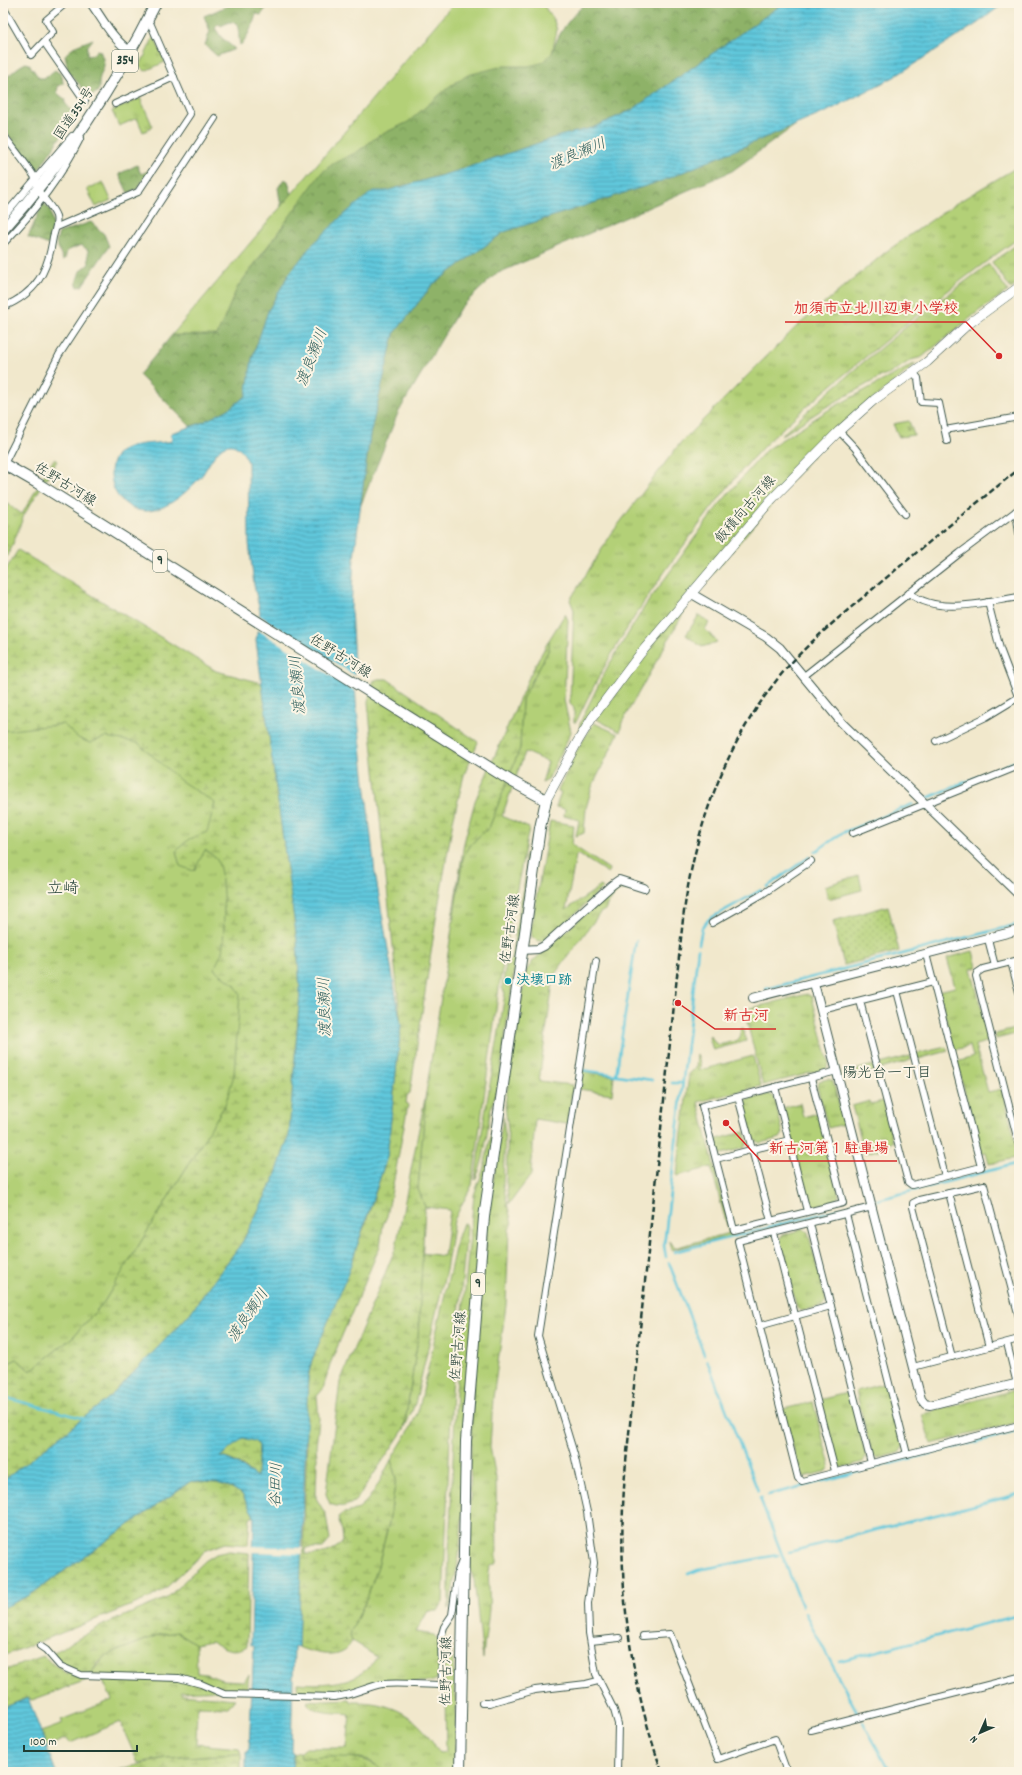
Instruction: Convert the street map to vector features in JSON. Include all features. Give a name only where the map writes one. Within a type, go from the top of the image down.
[{"type":"main road","name":"国道354号","points":[[3,230],[40,189],[91,116],[131,52],[156,3]]},
{"type":"main road","name":"飯積向古河線","points":[[546,800],[592,718],[640,654],[771,500],[839,431],[883,393],[926,362],[973,321],[1019,287]]},
{"type":"main road","name":"佐野古河線","points":[[6,465],[546,800],[541,818],[484,1213],[480,1252],[468,1411],[460,1772]]},
{"type":"street","points":[[3,7],[32,55],[53,32],[46,20],[66,3]]},
{"type":"street","points":[[93,4],[121,46],[131,52]]},
{"type":"street","points":[[57,227],[138,192],[190,114],[148,18]]},
{"type":"street","points":[[44,42],[85,101]]},
{"type":"street","points":[[115,104],[174,78]]},
{"type":"street","points":[[6,465],[59,355],[215,118]]},
{"type":"street","points":[[3,134],[40,189],[56,217],[57,227],[49,261],[44,272],[37,282],[20,298],[3,307]]},
{"type":"street","points":[[3,217],[40,189]]},
{"type":"street","points":[[3,244],[40,189]]},
{"type":"street","points":[[913,372],[918,378],[921,402],[939,404],[948,440]]},
{"type":"street","points":[[945,430],[1019,417]]},
{"type":"street","points":[[839,431],[855,448],[905,514]]},
{"type":"street","points":[[804,676],[1017,510]]},
{"type":"street","points":[[1017,510],[1019,533]]},
{"type":"street","points":[[909,593],[927,604],[942,607],[1019,597]]},
{"type":"street","points":[[692,594],[770,640],[780,648],[842,723],[923,804],[1019,895]]},
{"type":"street","points":[[936,741],[986,717],[1019,698],[1000,649],[988,602]]},
{"type":"street","points":[[853,833],[1019,766]]},
{"type":"street","points":[[712,922],[761,895],[811,861]]},
{"type":"street","points":[[522,950],[538,949],[544,946],[612,885],[620,880],[644,888]]},
{"type":"street","points":[[753,998],[1019,930]]},
{"type":"street","points":[[988,939],[995,966]]},
{"type":"street","points":[[860,1000],[908,1182],[912,1185],[981,1167],[926,954]]},
{"type":"street","points":[[1019,960],[980,970],[977,973],[977,979],[1019,1145]]},
{"type":"street","points":[[596,961],[538,1336],[574,1454],[587,1512],[594,1563],[588,1609],[591,1641],[598,1680],[614,1710],[618,1724],[617,1772]]},
{"type":"street","points":[[1011,962],[1019,992]]},
{"type":"street","points":[[822,1010],[933,982]]},
{"type":"street","points":[[814,983],[921,1399],[928,1404],[1018,1384],[1007,1343]]},
{"type":"street","points":[[897,991],[945,1176]]},
{"type":"street","points":[[811,1078],[842,1203],[734,1230],[702,1106],[775,1087],[811,1078],[837,1072]]},
{"type":"street","points":[[775,1087],[807,1211]]},
{"type":"street","points":[[738,1097],[771,1221]]},
{"type":"street","points":[[716,1159],[789,1140]]},
{"type":"street","points":[[952,1357],[913,1207],[913,1203],[918,1200],[982,1185],[986,1187],[1019,1317]]},
{"type":"street","points":[[949,1193],[989,1347]]},
{"type":"street","points":[[872,1207],[810,1224],[738,1241],[798,1478],[802,1481],[1019,1425]]},
{"type":"street","points":[[846,1214],[907,1454]]},
{"type":"street","points":[[810,1224],[871,1463]]},
{"type":"street","points":[[774,1233],[835,1472]]},
{"type":"street","points":[[759,1326],[831,1306]]},
{"type":"street","points":[[913,1367],[1019,1339]]},
{"type":"street","points":[[40,1646],[46,1650],[60,1666],[81,1675],[180,1678],[201,1684],[224,1694],[341,1697],[384,1684],[442,1685],[441,1637],[444,1627],[452,1615],[458,1571],[465,1557]]},
{"type":"street","points":[[643,1636],[670,1634],[718,1759],[775,1739],[788,1772]]},
{"type":"street","points":[[591,1641],[619,1638]]},
{"type":"street","points":[[811,1730],[1019,1677]]},
{"type":"street","points":[[482,1703],[489,1703],[535,1690],[586,1684],[598,1680]]},
{"type":"green space","points":[[234,3],[270,3],[261,15],[256,14],[244,42],[240,45],[236,23],[230,22],[221,26],[219,24],[215,28],[221,37],[235,49],[217,56],[205,45],[210,31],[204,16]]},
{"type":"green space","points":[[454,3],[542,3],[554,21],[557,30],[552,53],[541,63],[528,66],[503,66],[468,75],[451,85],[408,122],[378,136],[357,152],[334,163],[322,172],[237,288],[217,335],[172,335]]},
{"type":"green space","points":[[586,3],[784,3],[632,110],[592,128],[559,136],[457,171],[386,191],[373,192],[289,274],[268,311],[252,359],[246,396],[220,414],[190,426],[139,375],[172,335],[217,335],[237,288],[284,225],[278,188],[284,179],[288,181],[296,209],[307,191],[322,172],[334,163],[357,152],[378,136],[408,122],[451,85],[468,75],[484,70],[503,66],[528,66],[552,53],[565,26]]},
{"type":"green space","points":[[154,36],[165,62],[145,71],[140,66]]},
{"type":"green space","points":[[93,39],[87,47],[87,56],[92,55],[97,50],[100,51],[103,57],[104,66],[100,78],[99,90],[89,96],[68,71],[65,55],[73,47]]},
{"type":"green space","points":[[26,63],[29,64],[39,78],[45,78],[55,70],[62,75],[63,84],[58,86],[57,93],[66,100],[65,103],[75,115],[37,172],[22,156],[3,126],[3,80]]},
{"type":"green space","points":[[140,98],[153,127],[143,132],[137,118],[119,126],[112,111]]},
{"type":"green space","points":[[797,124],[732,171],[496,274],[460,308],[398,413],[360,507],[370,435],[394,334],[432,285],[504,232],[664,180]]},
{"type":"green space","points":[[137,165],[141,174],[151,170],[137,189],[128,193],[119,174]]},
{"type":"green space","points":[[1019,166],[1019,238],[901,328],[812,402],[763,447],[710,510],[652,591],[624,633],[587,699],[576,722],[574,722],[574,708],[570,704],[570,699],[574,610],[570,600],[612,533],[681,442],[796,327],[887,251],[955,204]]},
{"type":"green space","points":[[103,182],[111,200],[96,207],[87,189]]},
{"type":"green space","points":[[43,203],[50,209],[53,226],[49,245],[28,237]]},
{"type":"green space","points":[[91,222],[104,234],[109,246],[82,286],[78,287],[76,283],[80,271],[89,264],[88,250],[81,245],[67,251],[65,259],[63,260],[56,242],[59,233]]},
{"type":"green space","points":[[1019,243],[1019,283],[1011,289],[992,262]]},
{"type":"green space","points":[[989,264],[1008,291],[980,310],[922,357],[911,360],[888,375],[886,374],[882,376],[826,407],[781,436],[831,390],[882,347]]},
{"type":"green space","points":[[916,364],[831,434],[579,732],[584,714],[607,668],[645,606],[718,506],[767,449],[830,409]]},
{"type":"green space","points":[[909,421],[914,435],[899,437],[893,424]]},
{"type":"green space","points":[[54,459],[57,461],[24,515],[11,549],[3,563],[3,501],[22,514]]},
{"type":"green space","points":[[18,550],[216,671],[262,683],[297,941],[300,992],[289,1135],[275,1177],[243,1241],[188,1316],[110,1397],[3,1481],[3,1366],[17,1359],[30,1371],[73,1337],[104,1302],[225,1105],[234,1075],[240,994],[235,985],[214,969],[222,952],[224,933],[222,878],[217,860],[205,850],[194,871],[180,866],[176,851],[189,839],[207,832],[215,803],[181,781],[138,743],[106,737],[90,743],[78,738],[63,724],[3,731],[3,574]]},
{"type":"green space","points":[[688,605],[622,722],[620,732],[596,719],[656,641]]},
{"type":"green space","points":[[565,614],[568,620],[564,700],[571,732],[548,780],[542,783],[548,762],[525,752],[502,816],[529,828],[499,987],[472,1185],[454,1220],[446,1270],[415,1404],[404,1429],[418,1338],[422,1253],[444,1256],[450,1210],[425,1207],[418,1189],[426,1093],[463,858],[474,841],[489,828],[520,748],[522,699],[549,649],[549,640]]},
{"type":"green space","points":[[699,615],[709,623],[705,629],[717,642],[702,647],[686,635]]},
{"type":"green space","points":[[549,640],[549,649],[522,699],[520,748],[489,828],[474,841],[463,858],[452,919],[464,843],[475,801],[530,675]]},
{"type":"green space","points":[[378,679],[387,679],[478,742],[464,775],[453,821],[436,919],[410,1093],[407,1095],[406,1103],[408,1105],[380,1246],[330,1364],[323,1389],[317,1396],[319,1419],[316,1447],[316,1498],[326,1515],[330,1540],[323,1548],[305,1548],[305,1554],[316,1554],[330,1551],[335,1549],[343,1542],[338,1517],[343,1513],[352,1512],[366,1501],[378,1485],[391,1460],[396,1479],[389,1522],[378,1566],[367,1598],[351,1631],[350,1636],[352,1641],[348,1647],[342,1651],[335,1654],[328,1654],[312,1652],[298,1647],[301,1555],[303,1555],[307,1441],[305,1441],[308,1380],[312,1360],[366,1222],[387,1157],[401,1025],[368,702],[373,681]]},
{"type":"green space","points":[[79,701],[237,803],[257,1021],[225,1105],[104,1302],[73,1337],[30,1371],[17,1359],[3,1366],[3,713]]},
{"type":"green space","points":[[594,723],[618,734],[592,787],[586,808],[584,833],[576,836],[579,820],[564,816],[565,809],[556,807],[561,792],[558,791],[576,752]]},
{"type":"green space","points":[[550,821],[574,825],[572,845],[609,869],[608,873],[578,854],[576,855],[566,910],[601,886],[603,888],[547,940],[538,941],[532,937],[531,928]]},
{"type":"green space","points":[[532,838],[498,1089],[491,1111],[483,1158],[475,1180],[505,993],[502,988],[506,964],[511,959],[526,873],[525,858]]},
{"type":"green space","points":[[859,875],[862,890],[828,899],[825,886]]},
{"type":"green space","points":[[624,886],[628,890],[619,890],[554,975],[539,1081],[573,1084],[568,1122],[567,1124],[535,1119],[531,1175],[509,1204],[506,1182],[508,1129],[505,1105],[526,971],[533,961],[615,887]]},
{"type":"green space","points":[[888,906],[899,951],[844,965],[833,921]]},
{"type":"green space","points":[[973,951],[977,967],[971,969],[990,1041],[975,1045],[988,1092],[1002,1089],[1019,1154],[1019,1157],[989,1164],[986,1153],[981,1154],[957,1062],[973,1057],[970,1046],[954,1050],[939,991],[955,987],[947,958]]},
{"type":"green space","points":[[807,994],[812,997],[829,1064],[826,1069],[763,1085],[745,1014],[748,1009]]},
{"type":"green space","points":[[743,1028],[746,1041],[713,1050],[709,1037],[711,1036],[714,1042],[719,1045],[738,1040],[741,1035],[740,1029]]},
{"type":"green space","points":[[1019,1028],[1019,1033],[996,1039],[995,1034]]},
{"type":"green space","points":[[946,1047],[948,1051],[918,1059],[916,1054]]},
{"type":"green space","points":[[697,1054],[701,1067],[697,1071],[753,1056],[761,1086],[698,1102],[732,1236],[671,1250],[669,1241],[674,1248],[729,1233],[711,1167],[677,1176],[689,1074],[696,1068]]},
{"type":"green space","points":[[910,1056],[911,1060],[881,1069],[880,1064]]},
{"type":"green space","points":[[873,1065],[875,1071],[845,1079],[844,1073]]},
{"type":"green space","points":[[581,1071],[614,1076],[612,1094],[579,1089]]},
{"type":"green space","points":[[828,1079],[833,1081],[844,1124],[828,1128],[817,1086],[819,1081]]},
{"type":"green space","points":[[426,1093],[418,1189],[425,1207],[418,1338],[404,1429],[357,1499],[348,1505],[334,1505],[330,1504],[326,1494],[340,1382],[396,1247]]},
{"type":"green space","points":[[769,1094],[774,1097],[783,1133],[780,1138],[760,1143],[753,1139],[744,1105],[747,1100]]},
{"type":"green space","points":[[870,1101],[871,1104],[883,1101],[893,1142],[880,1145],[881,1149],[865,1153],[852,1106]]},
{"type":"green space","points":[[800,1103],[803,1117],[818,1113],[839,1196],[835,1201],[814,1206],[808,1202],[783,1108]]},
{"type":"green space","points":[[503,1117],[505,1133],[503,1185],[512,1225],[509,1229],[506,1305],[493,1398],[490,1447],[496,1478],[497,1563],[491,1566],[488,1578],[489,1608],[483,1659],[474,1580],[469,1567],[471,1445],[473,1394],[489,1209]]},
{"type":"green space","points":[[495,1119],[459,1556],[449,1609],[449,1553],[456,1390],[468,1256],[474,1195],[483,1171]]},
{"type":"green space","points":[[744,1132],[747,1142],[744,1148],[721,1154],[717,1151],[714,1140]]},
{"type":"green space","points":[[463,1223],[466,1224],[467,1227],[452,1389],[443,1602],[438,1611],[428,1611],[416,1632],[434,1635],[437,1638],[440,1672],[435,1680],[430,1682],[374,1682],[342,1694],[298,1693],[297,1683],[330,1683],[352,1678],[370,1666],[377,1657],[352,1641],[350,1636],[367,1598],[378,1566],[389,1522],[396,1479],[391,1460],[410,1429],[419,1409],[457,1240]]},
{"type":"green space","points":[[803,1229],[808,1232],[826,1301],[823,1306],[801,1311],[797,1308],[779,1240],[782,1235]]},
{"type":"green space","points":[[886,1383],[903,1447],[899,1453],[878,1458],[872,1455],[856,1391]]},
{"type":"green space","points":[[1019,1389],[1019,1422],[931,1444],[922,1414]]},
{"type":"green space","points":[[850,1392],[866,1457],[863,1462],[841,1468],[836,1464],[819,1400]]},
{"type":"green space","points":[[813,1402],[830,1466],[827,1471],[804,1477],[800,1473],[783,1409]]},
{"type":"green space","points":[[243,1438],[254,1441],[259,1445],[257,1477],[235,1462],[220,1457]]},
{"type":"green space","points":[[191,1481],[217,1483],[232,1488],[242,1494],[254,1516],[250,1518],[248,1545],[225,1543],[206,1550],[167,1587],[150,1598],[3,1656],[3,1608],[30,1595]]},
{"type":"green space","points":[[229,1551],[249,1553],[247,1646],[238,1650],[233,1650],[224,1648],[211,1641],[196,1644],[177,1632],[158,1635],[107,1655],[97,1664],[87,1680],[32,1700],[27,1698],[3,1708],[3,1671],[43,1656],[67,1674],[69,1669],[52,1654],[54,1652],[103,1625],[167,1598],[205,1561],[216,1554]]},
{"type":"green space","points":[[177,1632],[196,1644],[197,1673],[206,1674],[222,1680],[244,1681],[249,1675],[247,1691],[221,1690],[181,1692],[182,1694],[235,1699],[228,1707],[197,1706],[196,1744],[239,1748],[241,1754],[165,1758],[138,1763],[120,1722],[70,1743],[66,1738],[47,1747],[41,1732],[63,1724],[61,1720],[112,1700],[100,1674],[90,1674],[107,1655],[158,1635]]},
{"type":"green space","points":[[444,1636],[450,1648],[455,1682],[455,1772],[382,1772],[372,1763],[360,1758],[301,1758],[300,1752],[305,1748],[347,1748],[350,1714],[320,1711],[314,1709],[307,1701],[349,1699],[351,1702],[379,1704],[403,1713],[414,1720],[423,1729],[439,1753],[446,1752]]},
{"type":"green space","points":[[300,1752],[301,1758],[357,1758],[376,1765],[382,1772],[292,1772],[293,1754]]},
{"type":"green space","points":[[241,1754],[241,1772],[110,1772],[165,1758]]},
{"type":"water","points":[[784,3],[1004,3],[978,23],[894,77],[826,112],[664,180],[504,232],[432,285],[394,334],[370,435],[354,558],[351,608],[356,701],[375,873],[401,1025],[387,1157],[347,1276],[312,1360],[308,1376],[298,1647],[294,1646],[291,1751],[293,1754],[292,1772],[246,1772],[246,1752],[249,1749],[254,1646],[251,1645],[254,1516],[242,1494],[232,1488],[217,1483],[191,1481],[30,1595],[3,1608],[3,1481],[110,1397],[188,1316],[243,1241],[275,1177],[289,1135],[300,992],[297,941],[256,641],[260,612],[254,585],[249,543],[248,462],[244,454],[238,448],[227,445],[220,449],[203,474],[188,490],[168,504],[158,509],[147,511],[136,510],[126,504],[117,495],[111,475],[112,463],[117,455],[124,449],[132,446],[172,441],[171,433],[199,424],[227,410],[246,396],[252,359],[268,311],[289,274],[310,247],[342,216],[373,191],[386,191],[457,171],[559,136],[592,128],[632,110]],"holes":[[[243,1438],[254,1441],[259,1445],[257,1477],[235,1463],[220,1457]]]},
{"type":"water","points":[[28,1698],[56,1772],[3,1772],[3,1708]]},
{"type":"pier","points":[[257,614],[356,676],[357,692],[256,629]]},
{"type":"pier","points":[[251,1546],[303,1548],[303,1554],[251,1552]]},
{"type":"waterway","points":[[925,799],[1019,760]]},
{"type":"waterway","points":[[815,852],[842,833],[913,804]]},
{"type":"waterway","points":[[767,887],[809,857]]},
{"type":"waterway","points":[[699,944],[702,928],[709,919],[761,890]]},
{"type":"waterway","points":[[766,989],[1019,924]]},
{"type":"waterway","points":[[616,1075],[636,941]]},
{"type":"waterway","points":[[666,1257],[664,1246],[698,949]]},
{"type":"waterway","points":[[582,1070],[652,1080]]},
{"type":"waterway","points":[[672,1083],[683,1083]]},
{"type":"waterway","points":[[877,1200],[1019,1163]]},
{"type":"waterway","points":[[674,1252],[862,1203]]},
{"type":"waterway","points":[[669,1263],[704,1354]]},
{"type":"waterway","points":[[707,1360],[758,1491]]},
{"type":"waterway","points":[[3,1397],[86,1419]]},
{"type":"waterway","points":[[768,1495],[1019,1431]]},
{"type":"waterway","points":[[789,1552],[1019,1494]]},
{"type":"waterway","points":[[762,1498],[760,1498],[802,1606]]},
{"type":"waterway","points":[[688,1574],[698,1570],[778,1555]]},
{"type":"waterway","points":[[805,1613],[857,1712]]},
{"type":"waterway","points":[[839,1661],[1019,1615]]},
{"type":"waterway","points":[[863,1722],[890,1772]]},
{"type":"railway","points":[[662,1772],[650,1734],[632,1657],[624,1581],[622,1542],[623,1502],[683,919],[688,887],[703,824],[713,794],[740,735],[776,681],[798,655],[835,621],[1019,469]]},
{"type":"place","name":"加須市立北川辺東小学校","points":[[999,356]]},
{"type":"place","name":"決壊口跡","points":[[508,981]]},
{"type":"place","name":"新古河","points":[[678,1003]]},
{"type":"place","name":"新古河第１駐車場","points":[[726,1123]]},
{"type":"district","name":"立崎","points":[[63,889]]},
{"type":"district","name":"陽光台一丁目","points":[[887,1074]]},
{"type":"water label","name":"渡良瀬川","points":[[578,155]]},
{"type":"water label","name":"渡良瀬川","points":[[313,358]]},
{"type":"water label","name":"渡良瀬川","points":[[299,685]]},
{"type":"water label","name":"渡良瀬川","points":[[326,1007]]},
{"type":"water label","name":"渡良瀬川","points":[[249,1316]]},
{"type":"water label","name":"谷田川","points":[[277,1485]]}]
